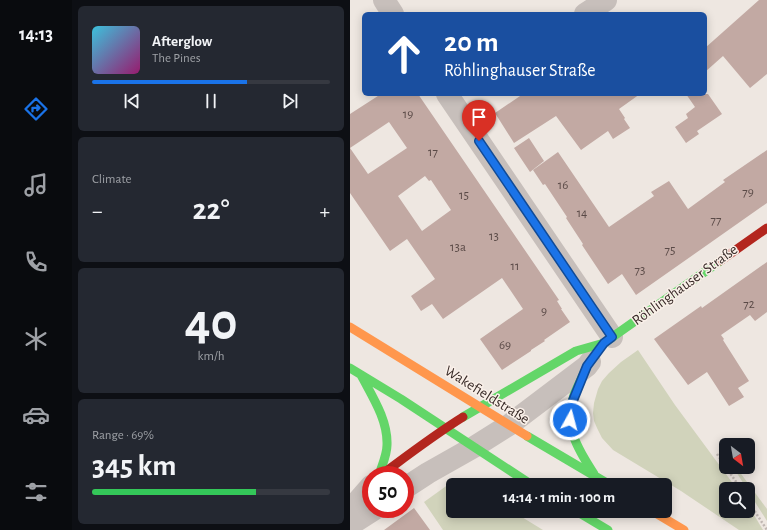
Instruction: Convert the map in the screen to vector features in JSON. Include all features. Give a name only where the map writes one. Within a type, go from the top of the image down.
[{"type":"main road","name":"Röhlinghauser Straße","points":[[392,466],[446,428],[480,407],[576,351],[608,340],[767,228]]},
{"type":"main road","name":"Wakefieldstraße","points":[[350,327],[509,426],[599,478]]},
{"type":"main road","points":[[587,366],[572,403],[570,420],[581,453],[594,475]]},
{"type":"main road","points":[[350,368],[401,399],[521,478]]},
{"type":"main road","points":[[361,375],[383,419],[385,427],[387,445],[382,466]]},
{"type":"main road","points":[[588,518],[608,530]]},
{"type":"main road","points":[[664,518],[684,530]]},
{"type":"street","points":[[384,0],[393,12]]},
{"type":"street","points":[[588,12],[606,0]]},
{"type":"street","points":[[455,97],[608,340]]},
{"type":"street","name":"Röhlinghauser Straße","points":[[414,482],[509,426],[587,366],[608,340]]},
{"type":"street","points":[[350,510],[362,496]]},
{"type":"street","points":[[350,525],[362,517]]},
{"type":"path","points":[[717,454],[735,482]]},
{"type":"path","points":[[755,512],[767,530]]},
{"type":"green space","points":[[638,350],[675,405],[719,465],[719,474],[726,474],[732,482],[719,482],[719,517],[672,486],[672,478],[659,478],[613,450],[602,438],[594,421],[594,403],[602,381],[621,362]]},
{"type":"green space","points":[[737,474],[741,474],[747,482],[743,482]]},
{"type":"green space","points":[[446,486],[446,518],[523,518],[543,530],[443,530],[424,502]]},
{"type":"green space","points":[[755,493],[767,509],[767,521],[755,502]]},
{"type":"green space","points":[[755,517],[763,530],[739,530],[721,518],[755,518]]},
{"type":"building","points":[[759,0],[767,0],[767,74],[750,88],[723,56],[707,70],[707,46]]},
{"type":"building","points":[[708,94],[722,114],[697,131],[699,134],[686,143],[675,127],[688,118],[686,114],[695,107],[687,96],[707,96]]},
{"type":"building","points":[[378,96],[419,96],[559,300],[557,301],[561,309],[570,322],[531,351],[502,370],[480,339],[523,309],[502,278],[443,319],[432,304],[421,311],[411,296],[435,279],[407,239],[390,251],[350,193],[350,114]],"holes":[[[389,122],[407,148],[368,174],[350,148]],[[425,176],[429,181],[431,180],[451,210],[422,231],[398,196]]]},
{"type":"building","points":[[520,96],[637,96],[619,109],[630,128],[613,139],[608,131],[581,150],[556,116],[514,143],[495,113]]},
{"type":"building","points":[[529,138],[544,161],[530,172],[514,148]]},
{"type":"building","points":[[767,150],[767,203],[636,295],[622,274],[608,284],[582,245],[583,244],[566,218],[567,217],[545,184],[543,185],[533,170],[558,152],[609,227],[654,196],[651,192],[669,181],[688,209],[725,182],[723,180]]},
{"type":"building","points":[[767,262],[767,312],[755,321],[750,315],[721,335],[749,381],[738,388],[744,397],[729,406],[707,372],[688,385],[654,339],[701,306],[702,308]]},
{"type":"building","points":[[414,508],[430,530],[384,530],[400,518],[414,518]]},
{"type":"traffic: fast","points":[[463,417],[576,351],[604,343],[720,261]]},
{"type":"traffic: fast","points":[[587,366],[574,395],[571,407],[571,427],[582,455],[594,474]]},
{"type":"traffic: fast","points":[[350,368],[401,399],[521,478]]},
{"type":"traffic: fast","points":[[361,375],[378,408],[385,426],[387,445],[382,466]]},
{"type":"traffic: fast","points":[[527,436],[598,478]]},
{"type":"traffic: fast","points":[[588,518],[608,530]]},
{"type":"traffic: slow","points":[[350,327],[527,436]]},
{"type":"traffic: slow","points":[[664,518],[684,530]]},
{"type":"traffic: jam","points":[[720,261],[767,228]]},
{"type":"traffic: jam","points":[[393,466],[463,417]]},
{"type":"route","points":[[479,141],[612,337],[604,343],[587,366],[572,403],[570,420]]}]
